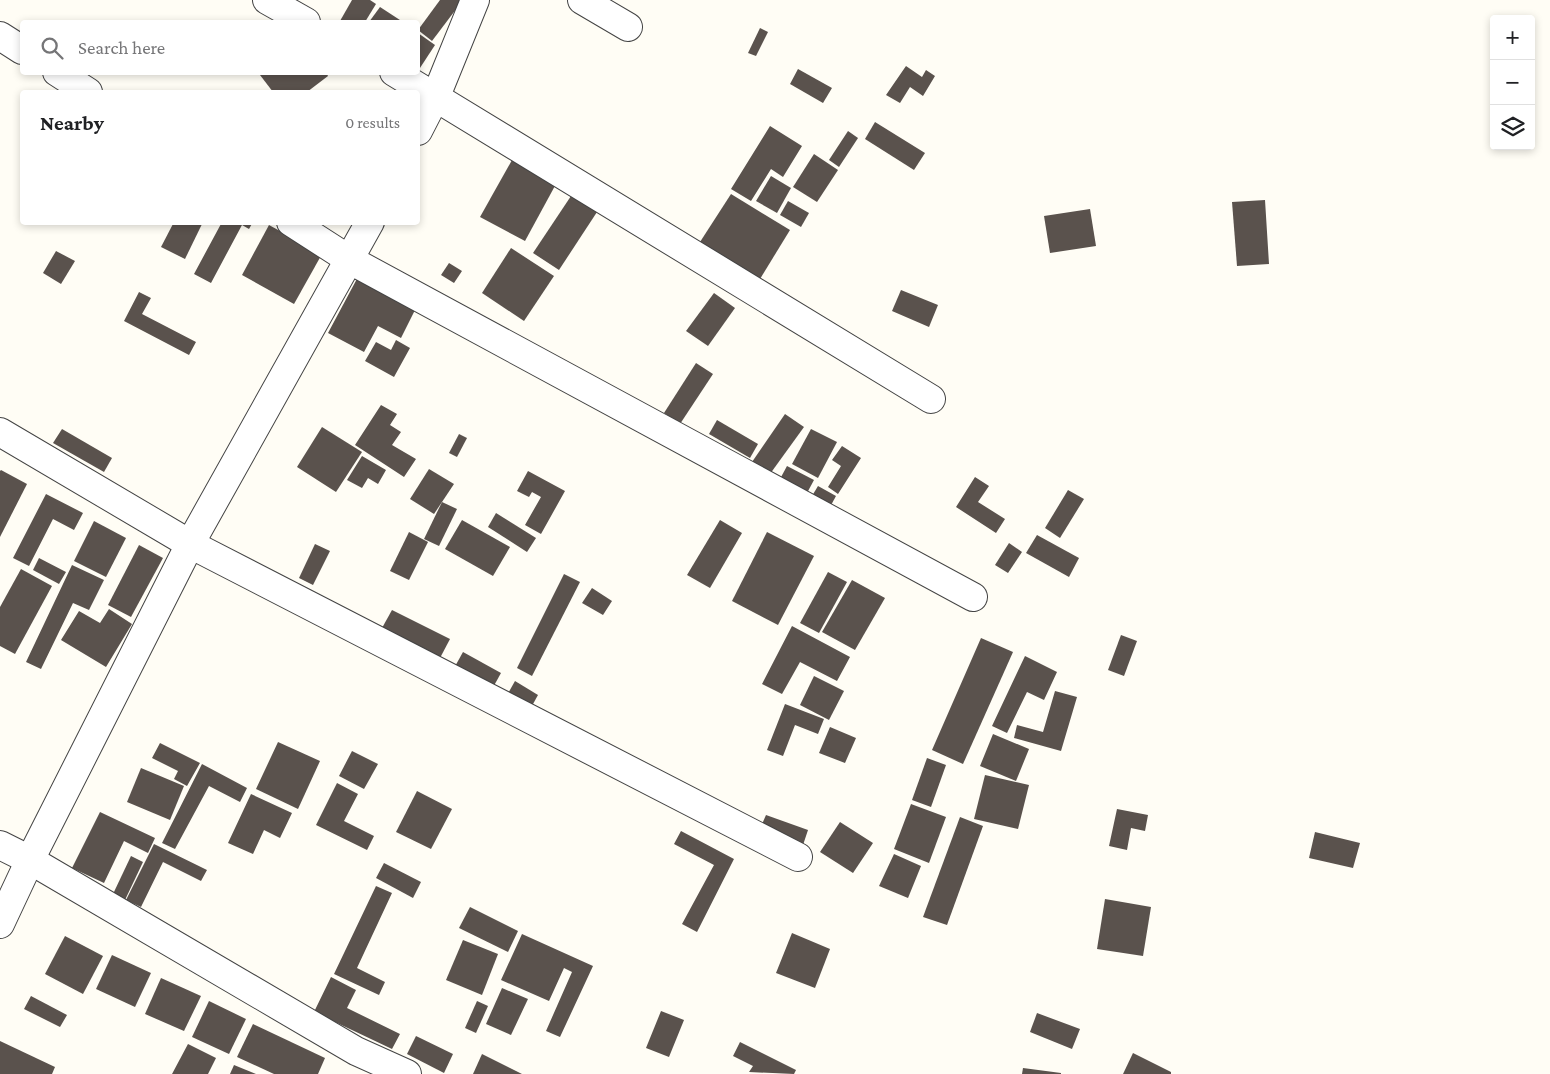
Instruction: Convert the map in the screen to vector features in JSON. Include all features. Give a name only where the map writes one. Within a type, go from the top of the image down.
[{"type":"street","points":[[266,0],[302,20]]},
{"type":"street","points":[[420,126],[436,96],[475,0]]},
{"type":"street","points":[[582,0],[628,27]]},
{"type":"street","points":[[0,36],[20,49]]},
{"type":"street","points":[[62,75],[85,90]]},
{"type":"street","points":[[399,75],[931,399]]},
{"type":"street","points":[[296,225],[350,260],[973,597]]},
{"type":"street","points":[[0,924],[30,860],[190,544],[368,225]]},
{"type":"street","points":[[0,432],[190,544],[798,857]]},
{"type":"street","points":[[0,845],[30,860],[356,1051],[407,1074]]},
{"type":"building","points":[[352,0],[370,0],[376,4],[366,20],[341,20]]},
{"type":"building","points":[[440,0],[463,0],[432,41],[420,32],[420,27]]},
{"type":"building","points":[[380,7],[400,20],[370,20]]},
{"type":"building","points":[[760,28],[768,32],[756,56],[748,53]]},
{"type":"building","points":[[420,34],[435,45],[420,68]]},
{"type":"building","points":[[906,66],[922,77],[926,70],[935,76],[923,96],[910,87],[900,103],[886,95]]},
{"type":"building","points":[[798,69],[832,88],[823,103],[790,84]]},
{"type":"building","points":[[260,75],[328,76],[310,90],[271,90]]},
{"type":"building","points":[[875,122],[925,153],[914,170],[865,139]]},
{"type":"building","points":[[770,126],[802,146],[783,177],[771,169],[751,201],[731,189]]},
{"type":"building","points":[[848,131],[858,138],[839,167],[829,160]]},
{"type":"building","points":[[814,154],[838,170],[817,202],[793,187]]},
{"type":"building","points":[[512,160],[556,184],[525,241],[480,217]]},
{"type":"building","points":[[771,176],[791,188],[777,213],[756,201]]},
{"type":"building","points":[[731,194],[790,230],[760,279],[700,242]]},
{"type":"building","points":[[571,196],[597,212],[559,270],[533,253]]},
{"type":"building","points":[[1265,200],[1269,264],[1237,266],[1232,202]]},
{"type":"building","points":[[788,201],[809,213],[801,227],[780,215]]},
{"type":"building","points":[[1090,209],[1096,246],[1050,253],[1044,216]]},
{"type":"building","points":[[172,225],[202,225],[185,259],[161,247]]},
{"type":"building","points":[[220,225],[242,225],[211,283],[194,274]]},
{"type":"building","points":[[242,225],[251,225],[249,229]]},
{"type":"building","points":[[269,225],[322,254],[294,304],[242,275]]},
{"type":"building","points":[[511,248],[554,276],[524,321],[482,293]]},
{"type":"building","points":[[56,251],[75,261],[61,284],[43,273]]},
{"type":"building","points":[[449,263],[462,271],[454,283],[441,275]]},
{"type":"building","points":[[359,275],[417,306],[401,338],[378,326],[364,352],[328,333]]},
{"type":"building","points":[[901,290],[938,305],[929,327],[892,311]]},
{"type":"building","points":[[139,292],[151,298],[142,314],[196,342],[189,355],[124,321]]},
{"type":"building","points":[[714,293],[735,308],[708,346],[686,331]]},
{"type":"building","points":[[396,340],[410,348],[394,377],[365,361],[376,342],[391,350]]},
{"type":"building","points":[[696,363],[713,374],[680,424],[664,413]]},
{"type":"building","points":[[381,405],[397,414],[390,425],[401,432],[392,445],[416,459],[404,477],[355,445]]},
{"type":"building","points":[[785,414],[804,427],[770,474],[752,462]]},
{"type":"building","points":[[717,420],[758,444],[750,458],[709,434]]},
{"type":"building","points":[[322,427],[362,452],[336,492],[297,467]]},
{"type":"building","points":[[62,429],[112,458],[104,472],[53,443]]},
{"type":"building","points":[[811,429],[837,442],[818,478],[792,464]]},
{"type":"building","points":[[459,434],[467,438],[457,457],[449,453]]},
{"type":"building","points":[[842,446],[861,458],[838,494],[828,487],[841,466],[832,460]]},
{"type":"building","points":[[362,456],[386,470],[378,484],[368,478],[362,488],[347,480]]},
{"type":"building","points":[[787,466],[814,480],[807,493],[780,479]]},
{"type":"building","points":[[429,469],[454,484],[434,514],[410,499]]},
{"type":"building","points":[[0,471],[27,484],[0,537]]},
{"type":"building","points":[[528,471],[565,491],[541,534],[525,525],[541,497],[532,492],[529,497],[517,491]]},
{"type":"building","points":[[975,477],[989,486],[978,502],[1005,519],[996,533],[956,507]]},
{"type":"building","points":[[818,486],[836,496],[830,507],[812,496]]},
{"type":"building","points":[[1068,490],[1084,499],[1060,538],[1045,528]]},
{"type":"building","points":[[46,494],[83,513],[74,530],[53,519],[29,566],[13,558]]},
{"type":"building","points":[[442,502],[457,509],[439,546],[424,539]]},
{"type":"building","points":[[496,513],[536,538],[527,552],[488,527]]},
{"type":"building","points":[[462,520],[510,547],[493,576],[445,549]]},
{"type":"building","points":[[720,520],[742,533],[710,588],[687,575]]},
{"type":"building","points":[[94,521],[126,538],[106,577],[74,561]]},
{"type":"building","points":[[409,532],[428,542],[409,580],[390,571]]},
{"type":"building","points":[[767,532],[814,556],[778,625],[732,601]]},
{"type":"building","points":[[1037,535],[1079,558],[1069,577],[1026,553]]},
{"type":"building","points":[[1009,543],[1022,552],[1008,573],[995,565]]},
{"type":"building","points":[[315,544],[330,551],[313,585],[299,578]]},
{"type":"building","points":[[139,545],[163,558],[131,617],[108,605]]},
{"type":"building","points":[[39,558],[66,572],[59,584],[33,570]]},
{"type":"building","points":[[72,565],[104,580],[89,610],[73,603],[41,669],[26,662]]},
{"type":"building","points":[[21,569],[52,586],[15,654],[0,646],[0,607]]},
{"type":"building","points":[[828,572],[847,582],[819,633],[800,623]]},
{"type":"building","points":[[564,574],[580,582],[532,676],[517,668]]},
{"type":"building","points":[[852,580],[885,598],[855,650],[822,632]]},
{"type":"building","points":[[592,588],[612,601],[603,615],[582,603]]},
{"type":"building","points":[[109,609],[132,624],[106,667],[61,640],[79,611],[100,623]]},
{"type":"building","points":[[392,610],[450,639],[440,658],[382,628]]},
{"type":"building","points":[[792,626],[850,657],[837,681],[800,662],[782,694],[762,684]]},
{"type":"building","points":[[1121,635],[1137,641],[1124,676],[1108,670]]},
{"type":"building","points":[[981,638],[1013,652],[963,764],[932,750]]},
{"type":"building","points":[[463,652],[501,673],[491,691],[453,670]]},
{"type":"building","points":[[1025,656],[1057,672],[1044,700],[1027,692],[1007,733],[992,726]]},
{"type":"building","points":[[814,676],[844,691],[829,720],[800,705]]},
{"type":"building","points":[[515,681],[538,695],[528,713],[505,699]]},
{"type":"building","points":[[1055,691],[1077,697],[1061,751],[1014,738],[1017,725],[1043,732]]},
{"type":"building","points":[[785,704],[824,719],[818,734],[795,725],[783,756],[767,750]]},
{"type":"building","points":[[830,727],[856,738],[845,763],[819,753]]},
{"type":"building","points":[[993,734],[1029,749],[1016,781],[980,766]]},
{"type":"building","points":[[278,742],[320,761],[298,809],[256,789]]},
{"type":"building","points":[[160,743],[200,763],[187,786],[174,779],[178,771],[152,758]]},
{"type":"building","points":[[352,751],[378,764],[364,789],[339,776]]},
{"type":"building","points":[[927,758],[946,765],[931,807],[912,800]]},
{"type":"building","points":[[202,764],[247,788],[240,802],[209,786],[175,849],[162,843]]},
{"type":"building","points":[[141,768],[184,786],[170,820],[127,802]]},
{"type":"building","points":[[985,775],[1029,785],[1018,829],[974,819]]},
{"type":"building","points":[[337,783],[358,794],[344,821],[374,836],[367,850],[316,825]]},
{"type":"building","points":[[417,791],[452,809],[431,849],[396,832]]},
{"type":"building","points":[[251,794],[292,813],[280,838],[264,830],[253,854],[228,843]]},
{"type":"building","points":[[911,804],[946,817],[929,863],[894,849]]},
{"type":"building","points":[[1117,809],[1148,815],[1145,831],[1131,828],[1127,850],[1109,846]]},
{"type":"building","points":[[100,812],[155,838],[148,853],[124,841],[104,883],[72,868]]},
{"type":"building","points":[[766,815],[808,830],[803,845],[760,829]]},
{"type":"building","points":[[960,817],[983,826],[947,925],[923,917]]},
{"type":"building","points":[[840,822],[873,843],[853,873],[820,852]]},
{"type":"building","points":[[681,831],[734,859],[697,932],[682,924],[714,865],[674,844]]},
{"type":"building","points":[[1315,832],[1360,843],[1353,868],[1309,858]]},
{"type":"building","points":[[154,844],[207,870],[201,881],[163,862],[141,907],[126,900]]},
{"type":"building","points":[[894,854],[921,866],[908,898],[879,886]]},
{"type":"building","points":[[131,856],[143,862],[125,900],[113,894]]},
{"type":"building","points":[[384,863],[421,882],[413,898],[376,878]]},
{"type":"building","points":[[376,886],[392,893],[357,968],[385,982],[379,995],[334,974]]},
{"type":"building","points":[[1105,899],[1151,907],[1143,956],[1097,949]]},
{"type":"building","points":[[470,907],[518,931],[508,952],[459,928]]},
{"type":"building","points":[[792,933],[830,949],[815,988],[776,973]]},
{"type":"building","points":[[522,934],[593,966],[560,1037],[546,1031],[572,972],[564,968],[549,1001],[501,980]]},
{"type":"building","points":[[65,936],[103,956],[83,994],[45,974]]},
{"type":"building","points":[[463,940],[498,954],[482,995],[446,980]]},
{"type":"building","points":[[112,955],[151,973],[135,1007],[96,989]]},
{"type":"building","points":[[331,977],[356,990],[347,1008],[400,1034],[392,1049],[314,1012]]},
{"type":"building","points":[[161,978],[201,996],[184,1031],[145,1014]]},
{"type":"building","points":[[502,988],[528,999],[511,1035],[486,1024]]},
{"type":"building","points":[[31,996],[67,1015],[60,1027],[24,1009]]},
{"type":"building","points":[[209,1001],[246,1019],[229,1054],[192,1037]]},
{"type":"building","points":[[477,1001],[488,1006],[476,1033],[465,1028]]},
{"type":"building","points":[[661,1011],[684,1020],[669,1057],[646,1048]]},
{"type":"building","points":[[1037,1013],[1080,1029],[1072,1049],[1030,1032]]},
{"type":"building","points":[[253,1024],[325,1058],[318,1074],[274,1074],[237,1057]]},
{"type":"building","points":[[416,1036],[453,1054],[444,1073],[407,1054]]},
{"type":"building","points":[[0,1041],[55,1067],[52,1074],[0,1074]]},
{"type":"building","points":[[740,1042],[796,1070],[794,1074],[749,1072],[753,1066],[733,1056]]},
{"type":"building","points":[[188,1044],[216,1058],[208,1074],[172,1074]]},
{"type":"building","points":[[1133,1053],[1171,1072],[1171,1074],[1123,1074]]},
{"type":"building","points":[[482,1054],[522,1074],[473,1074]]},
{"type":"building","points":[[234,1065],[256,1074],[230,1074]]},
{"type":"building","points":[[1023,1068],[1061,1073],[1061,1074],[1022,1074]]}]
